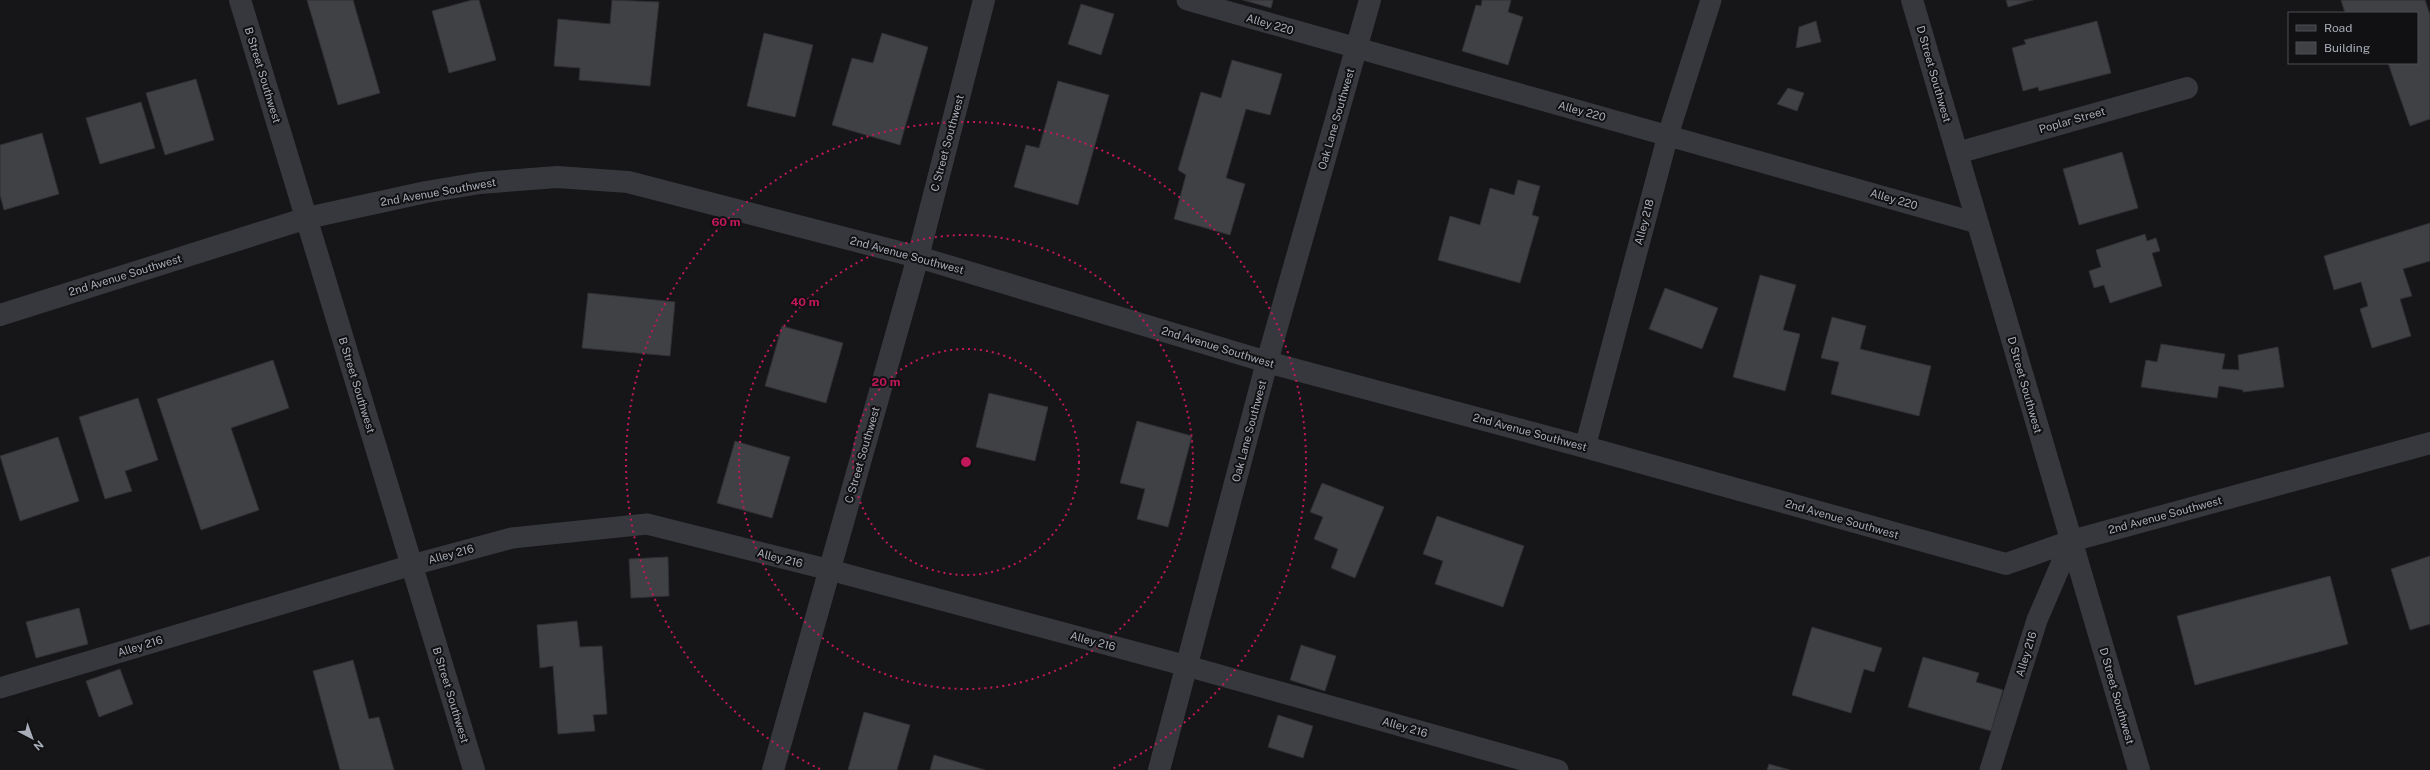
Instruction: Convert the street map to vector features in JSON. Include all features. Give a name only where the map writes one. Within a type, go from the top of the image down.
[{"type":"street","name":"B Street Southwest","points":[[240,0],[474,770]]},
{"type":"street","name":"C Street Southwest","points":[[773,770],[918,257],[984,0]]},
{"type":"street","name":"Oak Lane Southwest","points":[[1159,770],[1268,362],[1370,0]]},
{"type":"street","name":"D Street Southwest","points":[[1912,0],[2139,770]]},
{"type":"street","name":"Poplar Street","points":[[1957,153],[2187,88]]},
{"type":"street","name":"2nd Avenue Southwest","points":[[0,315],[307,218],[480,183],[556,177],[628,182],[918,257],[1268,362],[1584,447],[2006,564],[2071,541],[2430,443]]},
{"type":"lane","name":"Alley 220","points":[[1187,0],[1668,134],[1978,223]]},
{"type":"lane","name":"Alley 218","points":[[1584,447],[1668,134],[1711,0]]},
{"type":"lane","name":"Alley 216","points":[[0,688],[412,565],[512,538],[647,524],[830,570],[1187,666],[1558,770]]},
{"type":"lane","name":"Alley 216","points":[[1990,770],[2037,620],[2071,541]]},
{"type":"building","points":[[307,0],[353,0],[380,93],[338,105]]},
{"type":"building","points":[[472,0],[479,0],[496,60],[449,73],[432,11]]},
{"type":"building","points":[[612,0],[659,2],[650,86],[579,80],[580,68],[554,66],[558,19],[610,24]]},
{"type":"building","points":[[1243,0],[1273,0],[1271,8]]},
{"type":"building","points":[[1482,0],[1511,0],[1508,12],[1523,17],[1508,65],[1462,51],[1476,5],[1481,6]]},
{"type":"building","points":[[2006,0],[2033,0],[2008,7]]},
{"type":"building","points":[[2341,0],[2425,0],[2430,15],[2430,119],[2410,126],[2388,64],[2418,64],[2418,12],[2345,12]]},
{"type":"building","points":[[1081,4],[1114,14],[1101,55],[1068,44]]},
{"type":"building","points":[[1816,21],[1821,42],[1796,48],[1799,27]]},
{"type":"building","points":[[2097,21],[2111,73],[2039,91],[2038,87],[2023,91],[2012,48],[2026,44],[2024,40]]},
{"type":"building","points":[[764,33],[813,45],[795,117],[747,106]]},
{"type":"building","points":[[882,33],[928,47],[900,145],[832,125],[852,58],[873,63]]},
{"type":"building","points":[[1232,60],[1282,74],[1270,115],[1246,109],[1226,178],[1245,184],[1230,235],[1174,219],[1186,175],[1178,170],[1201,92],[1221,98]]},
{"type":"building","points":[[196,79],[214,140],[165,155],[146,93]]},
{"type":"building","points":[[1058,81],[1109,95],[1078,205],[1014,187],[1026,145],[1039,148]]},
{"type":"building","points":[[1788,88],[1804,93],[1797,111],[1777,104]]},
{"type":"building","points":[[141,102],[155,148],[100,164],[86,118]]},
{"type":"building","points":[[42,133],[59,194],[4,210],[0,195],[0,145]]},
{"type":"building","points":[[2122,152],[2138,208],[2079,225],[2063,169]]},
{"type":"building","points":[[1518,180],[1540,186],[1532,215],[1539,217],[1520,283],[1438,260],[1450,216],[1480,225],[1490,188],[1514,195]]},
{"type":"building","points":[[2430,223],[2430,261],[2403,269],[2412,296],[2400,299],[2411,336],[2372,348],[2360,309],[2368,306],[2361,282],[2334,290],[2324,256]]},
{"type":"building","points":[[2145,234],[2147,241],[2156,238],[2160,251],[2152,253],[2162,286],[2110,303],[2104,285],[2094,288],[2089,271],[2101,267],[2096,250]]},
{"type":"building","points":[[1760,275],[1796,285],[1783,330],[1800,334],[1785,391],[1733,377]]},
{"type":"building","points":[[1665,288],[1718,308],[1702,349],[1649,329]]},
{"type":"building","points":[[588,293],[675,302],[670,356],[582,348]]},
{"type":"building","points":[[1832,317],[1866,326],[1860,349],[1931,366],[1919,416],[1831,394],[1839,362],[1821,358]]},
{"type":"building","points":[[782,326],[843,343],[826,403],[765,386]]},
{"type":"building","points":[[2161,344],[2225,354],[2222,369],[2239,370],[2238,355],[2278,347],[2284,387],[2243,392],[2243,390],[2219,386],[2217,398],[2141,387],[2146,360],[2157,362]]},
{"type":"building","points":[[273,360],[289,408],[231,428],[259,510],[201,530],[157,399]]},
{"type":"building","points":[[989,393],[1048,407],[1035,461],[976,447]]},
{"type":"building","points":[[138,398],[158,460],[125,471],[132,491],[105,499],[79,417]]},
{"type":"building","points":[[1137,421],[1192,436],[1168,527],[1137,519],[1145,489],[1120,483]]},
{"type":"building","points":[[58,437],[79,501],[20,521],[0,456]]},
{"type":"building","points":[[735,441],[790,457],[772,518],[717,503]]},
{"type":"building","points":[[1322,483],[1384,507],[1355,578],[1331,568],[1338,549],[1314,539],[1323,517],[1310,512]]},
{"type":"building","points":[[1437,516],[1524,546],[1503,607],[1435,584],[1443,561],[1423,554]]},
{"type":"building","points":[[2430,556],[2430,624],[2410,630],[2391,569]]},
{"type":"building","points":[[668,557],[669,596],[631,598],[629,559]]},
{"type":"building","points":[[2330,576],[2348,644],[2195,685],[2177,616]]},
{"type":"building","points":[[79,608],[88,644],[36,658],[26,622]]},
{"type":"building","points":[[577,621],[580,647],[602,646],[607,714],[593,715],[595,731],[558,734],[553,666],[540,668],[537,625]]},
{"type":"building","points":[[1812,627],[1882,648],[1874,672],[1864,669],[1851,713],[1792,695]]},
{"type":"building","points":[[1301,645],[1336,656],[1325,691],[1290,680]]},
{"type":"building","points":[[1923,657],[1979,673],[1976,682],[2003,690],[1991,731],[1908,707]]},
{"type":"building","points":[[353,660],[369,719],[379,717],[394,770],[340,770],[313,671]]},
{"type":"building","points":[[120,669],[133,704],[99,717],[86,681]]},
{"type":"building","points":[[864,712],[910,725],[897,770],[848,770]]},
{"type":"building","points":[[1278,715],[1313,726],[1303,758],[1268,747]]},
{"type":"building","points":[[934,755],[985,770],[930,770]]},
{"type":"building","points":[[1769,764],[1790,770],[1767,770]]}]
